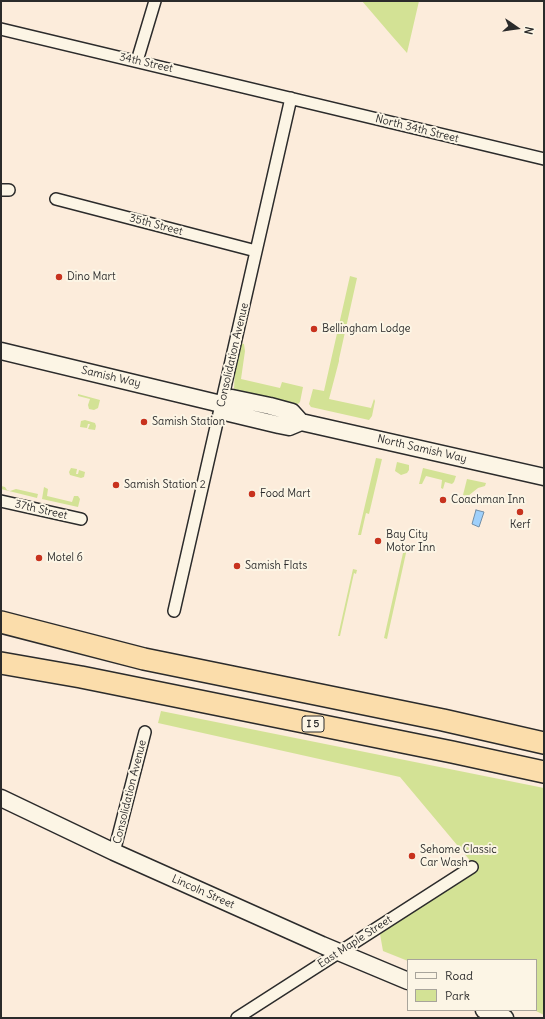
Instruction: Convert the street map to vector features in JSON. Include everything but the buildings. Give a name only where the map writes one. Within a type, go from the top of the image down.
[{"type":"highway","points":[[1,610],[37,624],[144,659]]},
{"type":"highway","points":[[1,622],[144,659],[444,720],[544,743]]},
{"type":"highway","name":"I 5","points":[[1,654],[26,663],[81,677],[544,772]]},
{"type":"highway","points":[[1,663],[81,677]]},
{"type":"main road","name":"Samish Way","points":[[1,351],[221,404]]},
{"type":"main road","name":"North Samish Way","points":[[221,404],[229,413],[284,426],[289,427],[301,422],[544,477]]},
{"type":"main road","name":"Lincoln Street","points":[[1,798],[114,852],[338,953],[407,981]]},
{"type":"main road","points":[[487,1011],[505,1018]]},
{"type":"street","points":[[137,61],[155,1]]},
{"type":"street","name":"34th Street","points":[[1,29],[291,98]]},
{"type":"street","name":"North 34th Street","points":[[291,98],[544,159]]},
{"type":"street","name":"Consolidation Avenue","points":[[174,611],[291,98]]},
{"type":"street","name":"35th Street","points":[[56,199],[256,251]]},
{"type":"street","name":"37th Street","points":[[1,501],[80,519]]},
{"type":"street","name":"Consolidation Avenue","points":[[114,852],[145,732]]},
{"type":"street","name":"East Maple Street","points":[[237,1018],[472,867]]},
{"type":"green space","points":[[362,1],[419,1],[407,53],[392,36]]},
{"type":"green space","points":[[350,276],[357,278],[329,399],[371,408],[374,399],[375,401],[372,416],[369,420],[311,407],[309,404],[313,389],[324,391]]},
{"type":"green space","points":[[240,343],[244,344],[245,351],[241,379],[280,388],[282,382],[303,387],[300,402],[298,404],[234,389],[235,369]]},
{"type":"green space","points":[[78,394],[100,400],[98,408],[94,410],[89,409],[88,405],[90,399],[78,396]]},
{"type":"green space","points":[[85,420],[95,423],[95,430],[88,429],[90,424],[88,424],[87,428],[80,427],[81,421]]},
{"type":"green space","points":[[376,458],[382,459],[369,514],[366,513],[361,535],[358,535]]},
{"type":"green space","points":[[397,462],[409,465],[409,470],[407,473],[401,475],[395,471]]},
{"type":"green space","points":[[71,468],[77,469],[76,474],[78,474],[79,470],[85,472],[84,477],[81,478],[70,475],[69,472]]},
{"type":"green space","points":[[423,468],[456,476],[454,482],[452,484],[445,482],[443,489],[441,488],[442,480],[426,476],[422,484],[419,484]]},
{"type":"green space","points":[[467,479],[486,483],[485,486],[478,488],[468,496],[463,495]]},
{"type":"green space","points":[[1,486],[10,491],[16,489],[38,494],[37,498],[1,489]]},
{"type":"green space","points":[[44,487],[48,489],[47,496],[72,502],[74,496],[78,496],[80,499],[78,507],[42,499]]},
{"type":"green space","points":[[405,544],[408,544],[387,639],[384,638]]},
{"type":"green space","points":[[353,569],[357,570],[356,574],[354,573],[340,636],[338,636]]},
{"type":"green space","points":[[161,711],[544,788],[544,1015],[536,1011],[537,959],[407,959],[407,961],[383,951],[380,934],[478,870],[400,777],[158,723]]},
{"type":"water","points":[[476,510],[484,512],[479,527],[472,524]]},
{"type":"place","name":"Dino Mart","points":[[59,277]]},
{"type":"place","name":"Bellingham Lodge","points":[[314,329]]},
{"type":"place","name":"Samish Station","points":[[144,422]]},
{"type":"place","name":"Samish Station 2","points":[[116,485]]},
{"type":"place","name":"Food Mart","points":[[252,494]]},
{"type":"place","name":"Coachman Inn","points":[[443,500]]},
{"type":"place","name":"Kerf","points":[[520,512]]},
{"type":"place","name":"Bay City Motor Inn","points":[[378,541]]},
{"type":"place","name":"Motel 6","points":[[39,558]]},
{"type":"place","name":"Samish Flats","points":[[237,566]]},
{"type":"place","name":"Sehome Classic Car Wash","points":[[412,856]]}]
